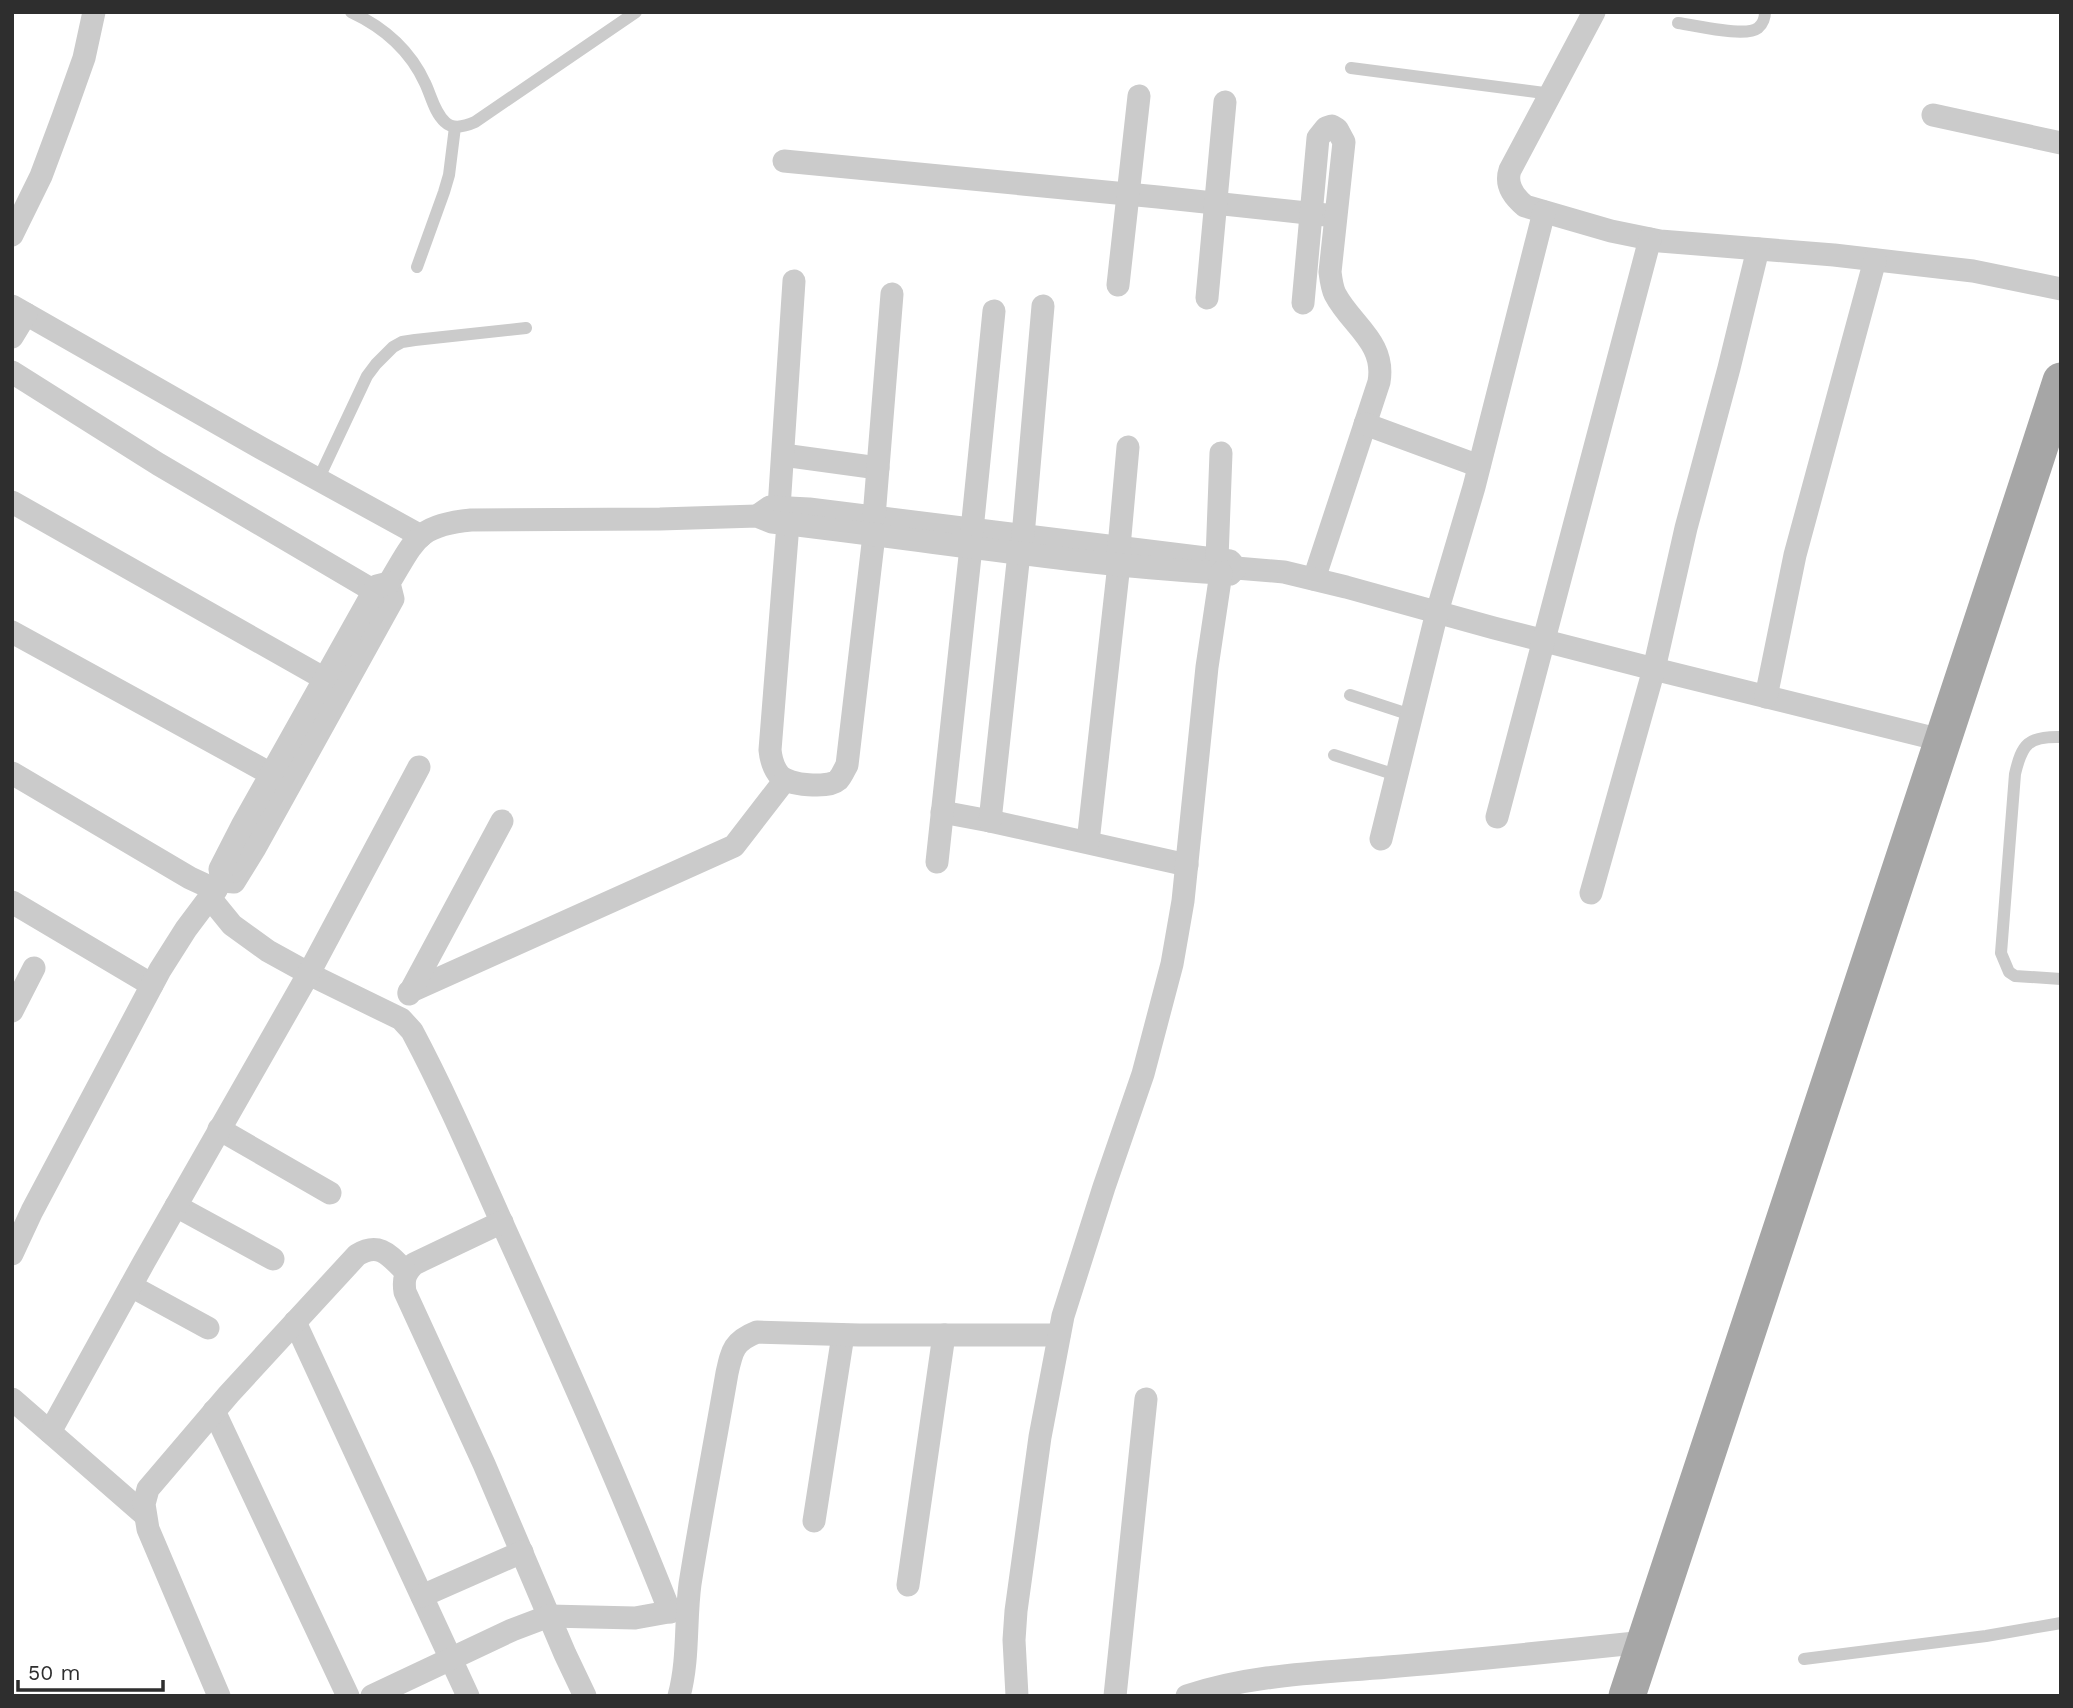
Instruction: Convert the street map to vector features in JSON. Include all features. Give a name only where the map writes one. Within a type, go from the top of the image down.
[{"type":"main road","points":[[1627,1696],[1945,741],[2061,381]]},
{"type":"street","points":[[12,235],[41,176],[63,117],[84,58],[94,12]]},
{"type":"street","points":[[1594,12],[1508,176],[1510,187],[1525,206],[1611,231],[1650,239],[1973,271],[2061,289]]},
{"type":"street","points":[[1118,285],[1139,96]]},
{"type":"street","points":[[1207,298],[1225,102]]},
{"type":"street","points":[[1933,115],[2061,143]]},
{"type":"street","points":[[1303,303],[1318,138],[1326,128],[1332,126],[1343,142],[1330,272],[1334,293],[1371,341],[1381,370],[1314,579]]},
{"type":"street","points":[[784,161],[1336,216]]},
{"type":"street","points":[[1381,839],[1437,612],[1479,466],[1544,212]]},
{"type":"street","points":[[1497,817],[1650,239]]},
{"type":"street","points":[[1591,892],[1654,669],[1686,528],[1758,249]]},
{"type":"street","points":[[1766,697],[1795,555],[1875,260]]},
{"type":"street","points":[[794,281],[783,455],[784,516],[770,739],[771,761],[775,769],[786,780],[806,784],[831,784],[838,780],[846,765],[874,526],[892,294]]},
{"type":"street","points":[[990,821],[1021,544],[1042,306]]},
{"type":"street","points":[[12,337],[19,310],[421,536]]},
{"type":"street","points":[[937,862],[994,312]]},
{"type":"street","points":[[12,372],[158,464],[382,587],[393,599],[255,848],[234,882],[216,890]]},
{"type":"street","points":[[1365,424],[1479,466]]},
{"type":"street","points":[[1088,842],[1128,447]]},
{"type":"street","points":[[1017,1696],[1014,1640],[1016,1611],[1040,1437],[1059,1335],[1070,1290],[1143,1074],[1162,1009],[1174,951],[1187,865],[1207,667],[1225,567],[1221,453]]},
{"type":"street","points":[[783,455],[878,468]]},
{"type":"street","points":[[12,502],[325,679]]},
{"type":"street","points":[[14,1246],[152,985],[186,929],[216,890],[220,869],[325,679],[382,587],[412,545],[429,529],[446,523],[471,520],[757,516],[772,522],[784,516],[1119,556],[1284,572],[1654,669],[1945,741]]},
{"type":"street","points":[[12,632],[271,774]]},
{"type":"street","points":[[50,1432],[309,973],[419,767]]},
{"type":"street","points":[[12,773],[190,878],[216,890],[226,918],[246,937],[408,1025],[502,1222],[613,1473],[679,1610],[685,1667],[679,1696]]},
{"type":"street","points":[[410,992],[734,846],[786,780]]},
{"type":"street","points":[[942,812],[1187,865]]},
{"type":"street","points":[[396,1017],[502,821]]},
{"type":"street","points":[[12,902],[152,985]]},
{"type":"street","points":[[12,1011],[34,968]]},
{"type":"street","points":[[219,1129],[330,1193]]},
{"type":"street","points":[[176,1206],[273,1259]]},
{"type":"street","points":[[502,1222],[414,1265],[406,1272],[404,1281],[409,1300],[585,1696]]},
{"type":"street","points":[[219,1696],[148,1529],[144,1504],[148,1489],[214,1411],[348,1263],[365,1250],[382,1250],[406,1272]]},
{"type":"street","points":[[131,1286],[208,1328]]},
{"type":"street","points":[[295,1322],[468,1696]]},
{"type":"street","points":[[679,1610],[695,1558],[726,1373],[736,1344],[757,1332],[843,1335],[1059,1335]]},
{"type":"street","points":[[814,1521],[843,1335]]},
{"type":"street","points":[[908,1585],[944,1335]]},
{"type":"street","points":[[1115,1696],[1146,1399]]},
{"type":"street","points":[[17,1410],[50,1432],[145,1515]]},
{"type":"street","points":[[214,1411],[348,1696]]},
{"type":"street","points":[[422,1596],[522,1552]]},
{"type":"street","points":[[372,1696],[512,1630],[549,1616],[635,1618],[679,1610]]},
{"type":"street","points":[[1187,1696],[1228,1684],[1294,1674],[1645,1642]]},
{"type":"lane","points":[[351,12],[368,20],[405,51],[417,67],[440,117],[447,125],[455,127],[468,126],[475,122],[636,12]]},
{"type":"lane","points":[[1678,23],[1745,32],[1759,27],[1765,18],[1765,12]]},
{"type":"lane","points":[[1351,68],[1552,94]]},
{"type":"lane","points":[[417,267],[449,175],[455,127]]},
{"type":"lane","points":[[318,480],[368,376],[384,354],[393,347],[415,340],[526,328]]},
{"type":"lane","points":[[1350,695],[1412,715]]},
{"type":"lane","points":[[2061,737],[2031,741],[2024,746],[2019,757],[2015,774],[2001,953],[2009,972],[2015,976],[2061,979]]},
{"type":"lane","points":[[1334,755],[1396,775]]},
{"type":"lane","points":[[1804,1659],[1973,1638],[2061,1623]]}]
